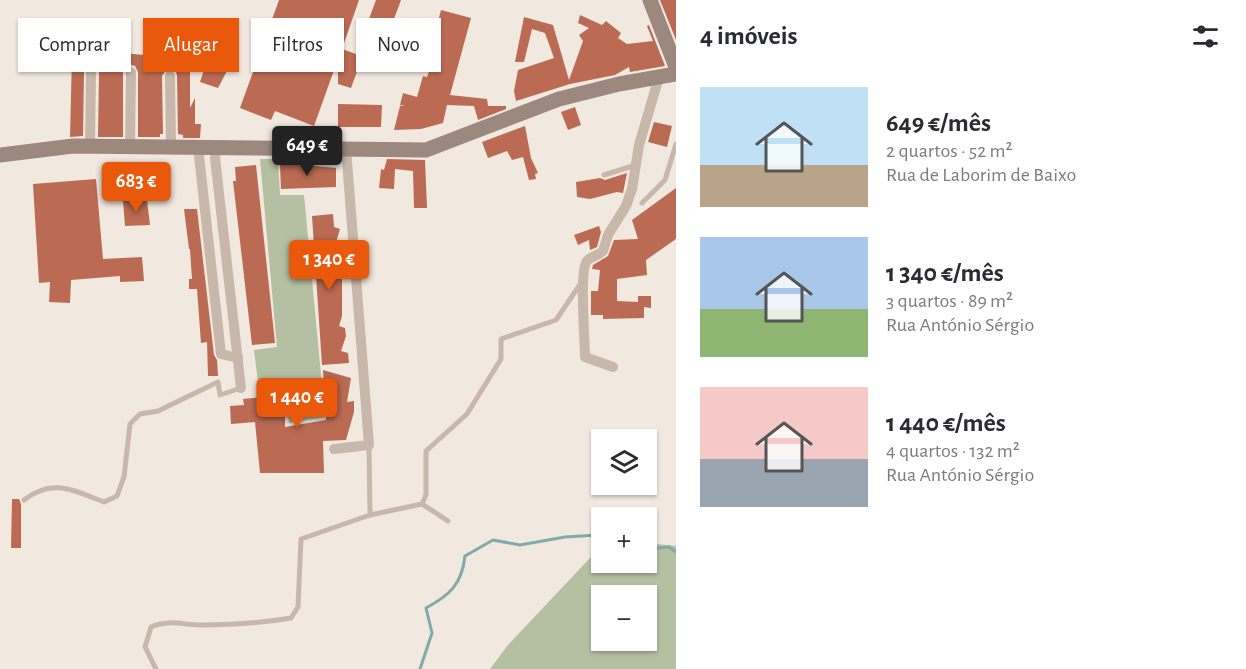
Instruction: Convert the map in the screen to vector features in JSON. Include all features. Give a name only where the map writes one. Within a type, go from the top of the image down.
[{"type":"main road","points":[[650,0],[676,67]]},
{"type":"main road","points":[[0,155],[60,147],[90,146],[426,150],[559,99],[676,74]]},
{"type":"street","points":[[90,146],[91,72]]},
{"type":"street","points":[[130,147],[131,72]]},
{"type":"street","points":[[170,76],[171,147]]},
{"type":"street","points":[[613,367],[585,357],[583,280],[587,260],[603,251],[608,235],[626,206],[632,189],[650,104],[659,77]]},
{"type":"street","points":[[198,147],[221,354],[238,358]]},
{"type":"street","points":[[218,147],[215,159],[241,388]]},
{"type":"street","points":[[334,449],[369,445],[346,148]]},
{"type":"lane","points":[[642,203],[664,180],[676,144]]},
{"type":"lane","points":[[604,175],[636,165]]},
{"type":"lane","points":[[422,504],[426,495],[426,451],[467,414],[501,359],[501,339],[555,320],[583,280]]},
{"type":"lane","points":[[24,500],[38,489],[56,487],[104,502],[117,496],[124,477],[130,424],[140,414],[158,411],[218,382],[220,395],[241,388]]},
{"type":"lane","points":[[369,445],[370,515]]},
{"type":"lane","points":[[156,669],[145,647],[151,627],[162,622],[201,625],[291,618],[298,607],[301,539],[370,515],[422,504],[448,521]]},
{"type":"green space","points":[[260,159],[278,159],[280,195],[304,195],[325,417],[289,423],[285,394],[260,398],[254,350],[277,347]]},
{"type":"green space","points":[[657,544],[676,546],[676,669],[490,669],[508,645],[590,558],[591,573],[657,573]]},
{"type":"building","points":[[279,0],[359,0],[344,43],[344,18],[272,18]]},
{"type":"building","points":[[376,0],[401,0],[394,18],[369,18]]},
{"type":"building","points":[[660,0],[676,0],[676,40]]},
{"type":"building","points":[[441,10],[471,18],[450,95],[487,99],[488,106],[506,106],[506,109],[478,120],[474,106],[447,105],[443,123],[421,129],[394,130],[400,106],[405,106],[400,105],[403,93],[417,97],[423,76],[427,77],[429,72],[441,72],[441,18],[439,18]]},
{"type":"building","points":[[580,15],[602,25],[606,21],[621,33],[618,38],[627,44],[653,41],[647,26],[649,25],[665,66],[630,72],[629,67],[615,75],[570,84],[516,101],[514,91],[518,70],[554,58],[545,33],[532,29],[524,62],[515,62],[524,17],[553,25],[569,80],[583,41],[579,35],[589,28],[578,23]]},
{"type":"building","points":[[344,50],[356,54],[357,72],[351,88],[338,84],[338,72],[344,72]]},
{"type":"building","points":[[131,54],[143,55],[143,72],[165,72],[162,76],[163,134],[160,134],[160,137],[138,137],[138,72],[135,66],[131,65]]},
{"type":"building","points":[[72,72],[84,72],[83,136],[70,137]]},
{"type":"building","points":[[99,72],[123,72],[123,137],[98,137]]},
{"type":"building","points":[[176,72],[190,72],[190,108],[195,98],[195,124],[201,124],[200,138],[183,138],[183,135],[178,134]]},
{"type":"building","points":[[203,72],[226,72],[218,88],[200,82]]},
{"type":"building","points":[[253,72],[333,72],[314,126],[275,111],[271,120],[240,108]]},
{"type":"building","points":[[338,104],[382,105],[381,127],[338,127]]},
{"type":"building","points":[[575,107],[581,125],[568,130],[561,112]]},
{"type":"building","points":[[654,122],[672,126],[667,147],[648,142]]},
{"type":"building","points":[[525,126],[531,158],[538,173],[535,174],[536,179],[529,180],[523,157],[512,160],[507,151],[488,158],[482,142]]},
{"type":"building","points":[[387,159],[425,160],[427,208],[414,208],[413,171],[395,169],[394,189],[379,188],[381,169],[384,170]]},
{"type":"building","points":[[296,164],[336,168],[336,187],[281,189],[280,165]]},
{"type":"building","points":[[155,165],[164,165],[167,190],[155,190]]},
{"type":"building","points":[[256,165],[275,343],[252,345],[233,181],[236,181],[235,167]]},
{"type":"building","points":[[627,173],[623,193],[617,192],[590,199],[577,197],[576,182],[600,178],[605,180]]},
{"type":"building","points":[[96,179],[103,259],[142,257],[144,281],[120,282],[120,276],[71,280],[70,303],[49,302],[50,282],[39,283],[33,184]]},
{"type":"building","points":[[676,188],[676,239],[646,260],[647,275],[617,279],[617,301],[638,302],[638,296],[651,296],[651,308],[644,307],[644,318],[603,319],[603,315],[591,315],[591,291],[598,291],[600,270],[592,269],[593,265],[608,256],[614,240],[638,239],[632,220]]},
{"type":"building","points":[[147,200],[150,225],[125,226],[123,201]]},
{"type":"building","points":[[184,209],[197,209],[218,376],[208,376],[207,342],[201,343],[197,289],[189,289],[189,279],[192,279]]},
{"type":"building","points":[[333,214],[334,227],[340,229],[333,253],[340,253],[341,264],[339,264],[335,277],[342,279],[342,316],[339,326],[345,328],[346,336],[341,351],[348,353],[349,363],[322,365],[312,216]]},
{"type":"building","points":[[599,226],[601,232],[597,247],[590,250],[589,240],[578,245],[574,235]]},
{"type":"building","points":[[323,370],[351,378],[347,402],[354,401],[354,412],[346,440],[323,441],[324,473],[260,473],[255,422],[231,424],[230,406],[244,405],[243,399],[285,395],[285,427],[326,420]]},
{"type":"building","points":[[12,499],[19,499],[21,504],[21,548],[11,548]]},
{"type":"waterway","points":[[420,669],[432,633],[426,608],[453,588],[461,574],[465,556],[493,540],[520,545],[565,537],[591,535]]},
{"type":"waterway","points":[[657,548],[669,547],[676,552]]}]
